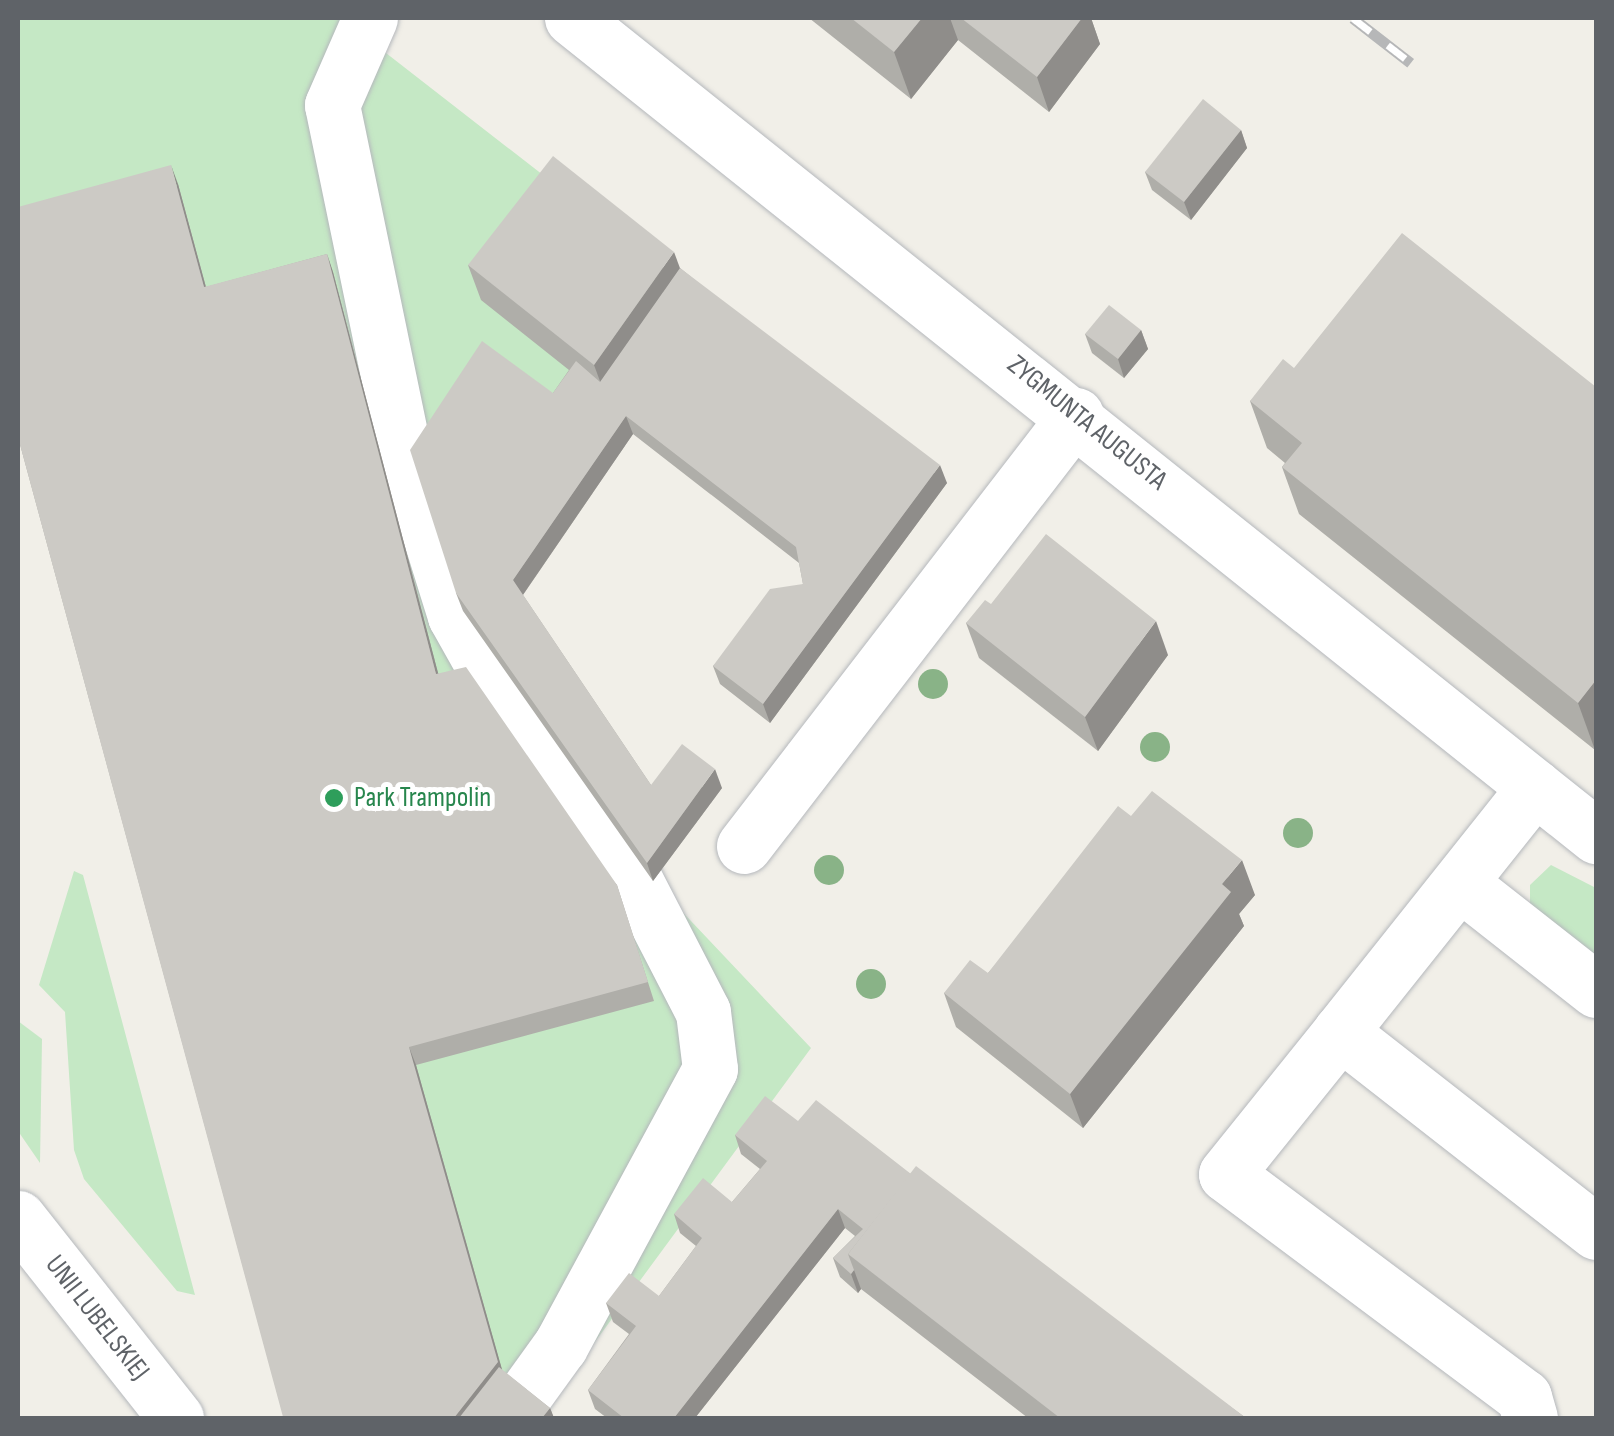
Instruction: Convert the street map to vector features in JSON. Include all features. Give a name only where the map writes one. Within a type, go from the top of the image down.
[{"type":"street","points":[[370,18],[332,105],[404,452],[455,616],[496,690],[635,880],[703,1012],[710,1069],[560,1346],[508,1418]]},
{"type":"street","name":"ZYGMUNTA AUGUSTA","points":[[572,18],[1076,415],[1596,836]]},
{"type":"street","points":[[744,846],[1076,415]]},
{"type":"street","points":[[1530,1418],[1524,1397],[1226,1174],[1535,787]]},
{"type":"street","points":[[1460,882],[1596,990]]},
{"type":"street","points":[[1340,1032],[1596,1232]]},
{"type":"street","name":"UNII LUBELSKIEJ","points":[[18,1218],[176,1418]]},
{"type":"green space","points":[[18,18],[341,18],[687,287],[463,611],[656,884],[811,1048],[539,1418],[292,1418],[18,403]]},
{"type":"green space","points":[[1551,865],[1596,888],[1596,961],[1530,906],[1530,885]]},
{"type":"green space","points":[[74,871],[83,875],[195,1295],[177,1291],[84,1179],[74,1150],[65,1012],[39,985]]},
{"type":"green space","points":[[18,1021],[42,1039],[40,1163],[18,1131]]},
{"type":"building","points":[[851,18],[922,18],[894,52]]},
{"type":"building","points":[[961,18],[1082,18],[1037,77]]},
{"type":"building","points":[[1203,99],[1241,130],[1184,202],[1145,172]]},
{"type":"building","points":[[553,156],[674,252],[594,365],[468,265]]},
{"type":"building","name":"Park Trampolin","points":[[171,165],[204,287],[327,254],[436,674],[466,667],[617,885],[648,982],[409,1047],[498,1362],[454,1418],[283,1417],[18,437],[18,207]]},
{"type":"building","points":[[1402,233],[1596,387],[1596,680],[1578,703],[1282,467],[1302,443],[1250,401],[1283,359],[1294,368]]},
{"type":"building","points":[[680,268],[940,465],[763,704],[713,666],[770,589],[803,584],[796,547],[626,416],[513,580],[651,785],[682,744],[715,769],[647,863],[456,593],[410,450],[482,341],[553,393],[576,361],[600,382]]},
{"type":"building","points":[[1109,305],[1141,330],[1118,359],[1085,334]]},
{"type":"building","points":[[1046,534],[1156,621],[1085,717],[966,623],[985,600],[991,604]]},
{"type":"building","points":[[1152,791],[1242,860],[1222,884],[1231,892],[1070,1094],[944,993],[970,960],[988,973],[1118,806],[1131,816]]},
{"type":"building","points":[[765,1096],[798,1121],[816,1100],[911,1174],[848,1254],[854,1270],[851,1274],[833,1258],[863,1229],[838,1209],[674,1418],[624,1418],[588,1390],[636,1326],[606,1303],[629,1273],[659,1296],[702,1238],[674,1214],[703,1178],[732,1202],[767,1161],[735,1135]]},
{"type":"building","points":[[916,1166],[1246,1418],[1060,1418],[848,1254]]},
{"type":"building","points":[[499,1367],[550,1408],[542,1418],[459,1418]]},
{"type":"railway","points":[[1353,18],[1411,63]]},
{"type":"place","name":"Park Trampolin","points":[[334,798]]}]
